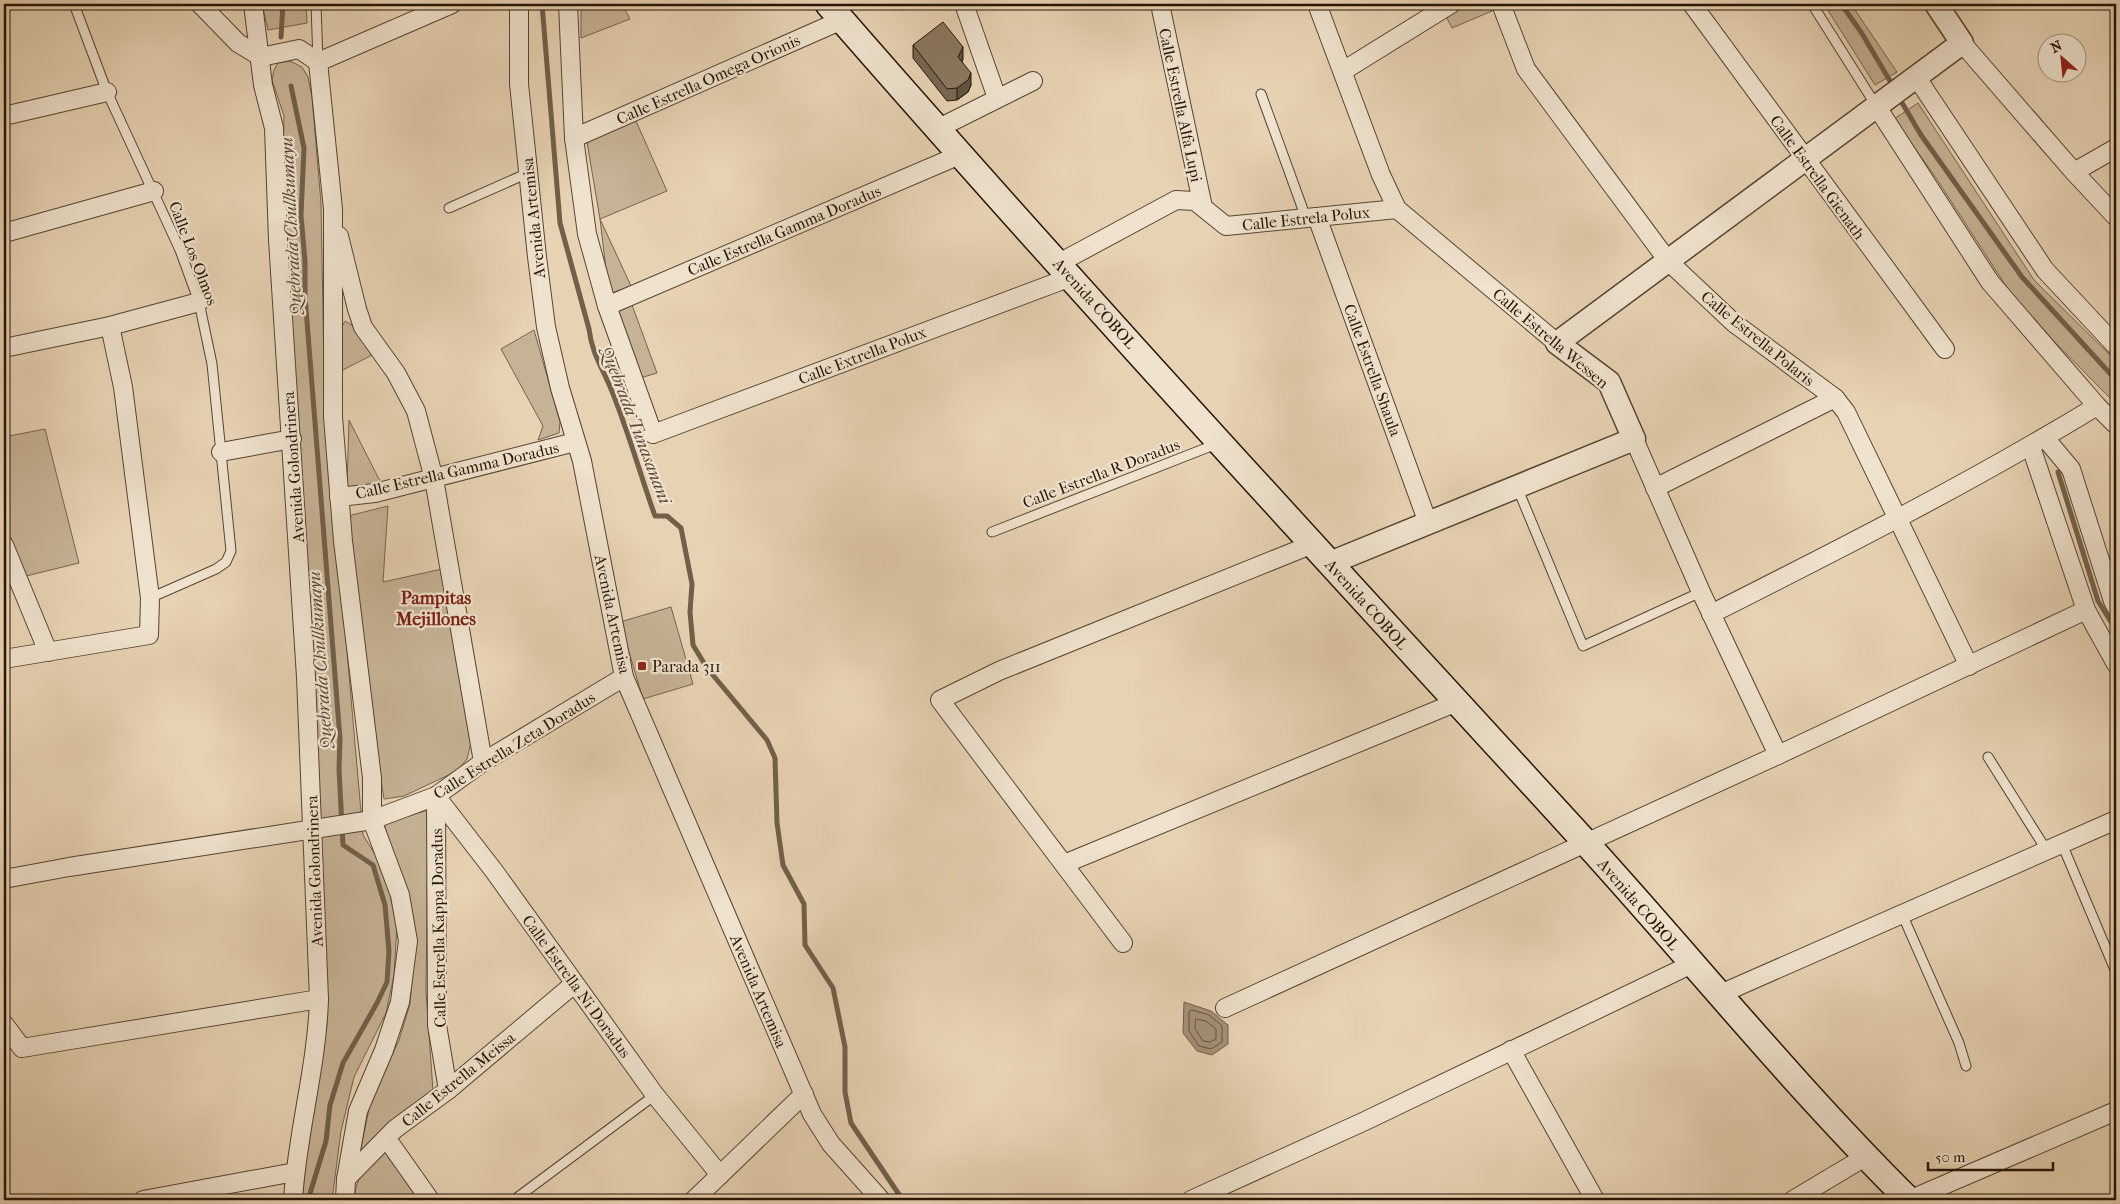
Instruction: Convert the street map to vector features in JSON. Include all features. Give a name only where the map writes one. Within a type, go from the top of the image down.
[{"type":"main road","name":"Avenida COBOL","points":[[835,12],[1065,270],[1585,842],[1718,995],[1865,1157],[1909,1200]]},
{"type":"street","points":[[200,4],[238,43],[261,57],[299,50],[318,62]]},
{"type":"street","name":"Avenida Golondrinera","points":[[253,4],[263,85],[274,128],[278,240],[292,439],[313,830],[319,999],[318,1027],[295,1172],[293,1200]]},
{"type":"street","points":[[318,62],[452,4]]},
{"type":"street","name":"Avenida Artemisa","points":[[519,4],[519,84],[546,327],[560,388],[582,461],[624,677],[812,1114],[831,1144],[881,1200]]},
{"type":"street","points":[[568,4],[574,138],[587,234],[607,306]]},
{"type":"street","points":[[964,4],[997,98]]},
{"type":"street","name":"Calle Estrella Alfa Lupi","points":[[1160,4],[1203,207]]},
{"type":"street","name":"Calle Estrella Wessen","points":[[1317,4],[1380,175],[1398,210],[1557,344],[1609,382],[1701,592],[1778,755]]},
{"type":"street","points":[[1343,71],[1451,4]]},
{"type":"street","name":"Calle Estrella Polaris","points":[[1502,4],[1526,69],[1668,261],[1734,323],[1834,398],[1846,412],[1969,666]]},
{"type":"street","name":"Calle Estrella Gienath","points":[[1692,4],[1945,349]]},
{"type":"street","points":[[1936,4],[1962,43],[2074,172],[2116,217]]},
{"type":"street","name":"Calle Estrella Omega Orionis","points":[[574,138],[835,12]]},
{"type":"street","points":[[1557,344],[1962,43]]},
{"type":"street","points":[[318,62],[333,209],[334,417],[339,497],[372,778],[372,820],[400,894],[408,941],[400,1002],[384,1050],[358,1111],[346,1179],[345,1200]]},
{"type":"street","points":[[938,128],[1033,81]]},
{"type":"street","points":[[4,116],[107,92]]},
{"type":"street","points":[[1897,92],[2045,270],[2116,346]]},
{"type":"street","points":[[1897,92],[1990,282],[2097,406],[2116,425]]},
{"type":"street","points":[[2074,172],[2116,148]]},
{"type":"street","name":"Calle Estrella Gamma Doradus","points":[[607,306],[962,154]]},
{"type":"street","points":[[4,233],[154,191]]},
{"type":"street","name":"Calle Estrela Polux","points":[[1065,270],[1176,200],[1195,201],[1226,226],[1398,210]]},
{"type":"street","points":[[333,209],[357,310],[363,327],[396,373],[416,411],[434,479],[483,762]]},
{"type":"street","name":"Calle Estrella Shaula","points":[[1311,218],[1428,523]]},
{"type":"street","name":"Calle Extrella Polux","points":[[607,306],[653,434],[1065,270]]},
{"type":"street","points":[[4,348],[110,326],[199,302]]},
{"type":"street","points":[[4,659],[149,635],[150,598],[123,387],[110,326]]},
{"type":"street","points":[[1655,488],[1834,398]]},
{"type":"street","points":[[1712,614],[1898,519],[2038,443],[2097,406]]},
{"type":"street","points":[[221,452],[292,439]]},
{"type":"street","points":[[1330,563],[1634,439]]},
{"type":"street","name":"Calle Estrella Gamma Doradus","points":[[339,497],[375,493],[575,442]]},
{"type":"street","points":[[2038,443],[2071,469],[2116,607]]},
{"type":"street","points":[[2038,443],[2086,610],[2116,664]]},
{"type":"street","points":[[1123,943],[940,700],[999,671],[1313,544]]},
{"type":"street","points":[[4,545],[48,652]]},
{"type":"street","points":[[1225,1008],[1778,755],[2086,610]]},
{"type":"street","name":"Calle Estrella Zeta Doradus","points":[[4,879],[69,867],[372,820],[436,796],[483,762],[624,677]]},
{"type":"street","points":[[1064,864],[1457,702]]},
{"type":"street","name":"Calle Estrella Ni Doradus","points":[[436,796],[494,871],[655,1095],[720,1175]]},
{"type":"street","name":"Calle Estrella Kappa Doradus","points":[[436,796],[437,1024],[448,1090]]},
{"type":"street","points":[[1718,995],[2116,820]]},
{"type":"street","points":[[1191,1200],[1364,1121],[1692,964]]},
{"type":"street","name":"Calle Estrella Meissa","points":[[346,1179],[395,1129],[448,1090],[574,984]]},
{"type":"street","points":[[4,1024],[22,1048],[319,999]]},
{"type":"street","points":[[1511,1050],[1595,1200]]},
{"type":"street","points":[[694,1200],[804,1094]]},
{"type":"street","points":[[1909,1200],[2116,1111]]},
{"type":"street","points":[[386,1139],[430,1200]]},
{"type":"street","points":[[1792,1200],[1865,1157]]},
{"type":"street","points":[[143,1200],[295,1172]]},
{"type":"lane","name":"Calle Los Olmos","points":[[74,4],[107,92],[180,250],[199,302],[212,364],[231,551],[226,562],[216,569],[150,598]]},
{"type":"lane","points":[[316,4],[318,62]]},
{"type":"lane","points":[[1812,4],[1897,92]]},
{"type":"lane","points":[[1261,94],[1311,218]]},
{"type":"lane","points":[[449,208],[528,173]]},
{"type":"lane","name":"Calle Estrella R Doradus","points":[[992,532],[1221,442]]},
{"type":"lane","points":[[1517,487],[1583,646],[1701,592]]},
{"type":"lane","points":[[1988,757],[2054,847],[2116,972]]},
{"type":"lane","points":[[1902,914],[1959,1043],[1966,1066]]},
{"type":"lane","points":[[514,1200],[655,1095]]},
{"type":"shaded area","points":[[262,4],[306,4],[307,23],[268,30]]},
{"type":"shaded area","points":[[581,4],[622,4],[630,19],[581,38]]},
{"type":"shaded area","points":[[1466,4],[1490,4],[1492,11],[1452,28],[1446,16]]},
{"type":"shaded area","points":[[1824,4],[1851,4],[1897,72],[1875,85]]},
{"type":"shaded area","points":[[290,61],[302,67],[308,77],[312,97],[321,203],[325,424],[336,526],[363,835],[384,869],[397,925],[394,975],[386,1013],[354,1077],[341,1131],[332,1200],[300,1200],[303,1167],[327,1025],[320,807],[282,202],[284,116],[272,80],[278,63]]},
{"type":"shaded area","points":[[1918,103],[2034,280],[2116,361],[2116,404],[2019,306],[1936,178],[1894,119]]},
{"type":"shaded area","points":[[636,121],[667,191],[600,219],[587,142]]},
{"type":"shaded area","points":[[600,219],[631,286],[609,294]]},
{"type":"shaded area","points":[[632,305],[657,373],[640,378],[618,309]]},
{"type":"shaded area","points":[[345,321],[352,325],[372,355],[341,371],[341,328]]},
{"type":"shaded area","points":[[534,330],[560,422],[559,433],[538,440],[543,426],[501,349]]},
{"type":"shaded area","points":[[349,420],[381,483],[347,487]]},
{"type":"shaded area","points":[[45,429],[79,563],[22,577],[4,530],[4,437]]},
{"type":"shaded area","points":[[388,506],[383,582],[442,569],[471,742],[467,759],[457,771],[404,796],[384,799],[370,711],[348,519],[352,515]]},
{"type":"shaded area","points":[[671,607],[693,684],[643,699],[620,622]]},
{"type":"shaded area","points":[[428,810],[426,992],[433,1091],[360,1153],[370,1104],[399,1040],[410,1004],[415,945],[412,914],[384,824]]},
{"type":"shaded area","points":[[385,1148],[418,1200],[354,1200],[360,1177],[368,1165]]},
{"type":"water","points":[[1184,1002],[1211,1011],[1228,1025],[1228,1044],[1212,1055],[1197,1051],[1183,1033]]},
{"type":"building","points":[[943,22],[963,47],[958,57],[971,73],[968,80],[957,88],[947,89],[913,45]]},
{"type":"waterway","name":"Quebrada Chullkumayu","points":[[281,37],[283,4]]},
{"type":"waterway","name":"Quebrada Tunasanani","points":[[542,4],[560,223],[592,346],[617,405],[655,516],[667,516],[681,528],[692,584],[690,612],[693,645],[707,668],[767,740],[775,758],[777,823],[783,865],[804,904],[805,945],[833,988],[845,1047],[845,1092],[851,1123],[900,1196],[906,1200]]},
{"type":"waterway","points":[[1841,4],[1861,32],[1893,86]]},
{"type":"waterway","name":"Quebrada Chullkumayu","points":[[291,86],[304,148],[301,215],[305,261],[305,296],[340,739],[339,769],[343,845],[373,865],[385,905],[389,951],[387,982],[343,1063],[330,1105],[326,1141],[308,1200]]},
{"type":"waterway","points":[[1898,96],[1921,135],[2022,277],[2116,380]]},
{"type":"waterway","points":[[2058,472],[2098,601],[2116,630]]},
{"type":"place","name":"Parada 311","points":[[642,666]]},
{"type":"district","name":"Pampitas Mejillones","points":[[436,608]]}]
